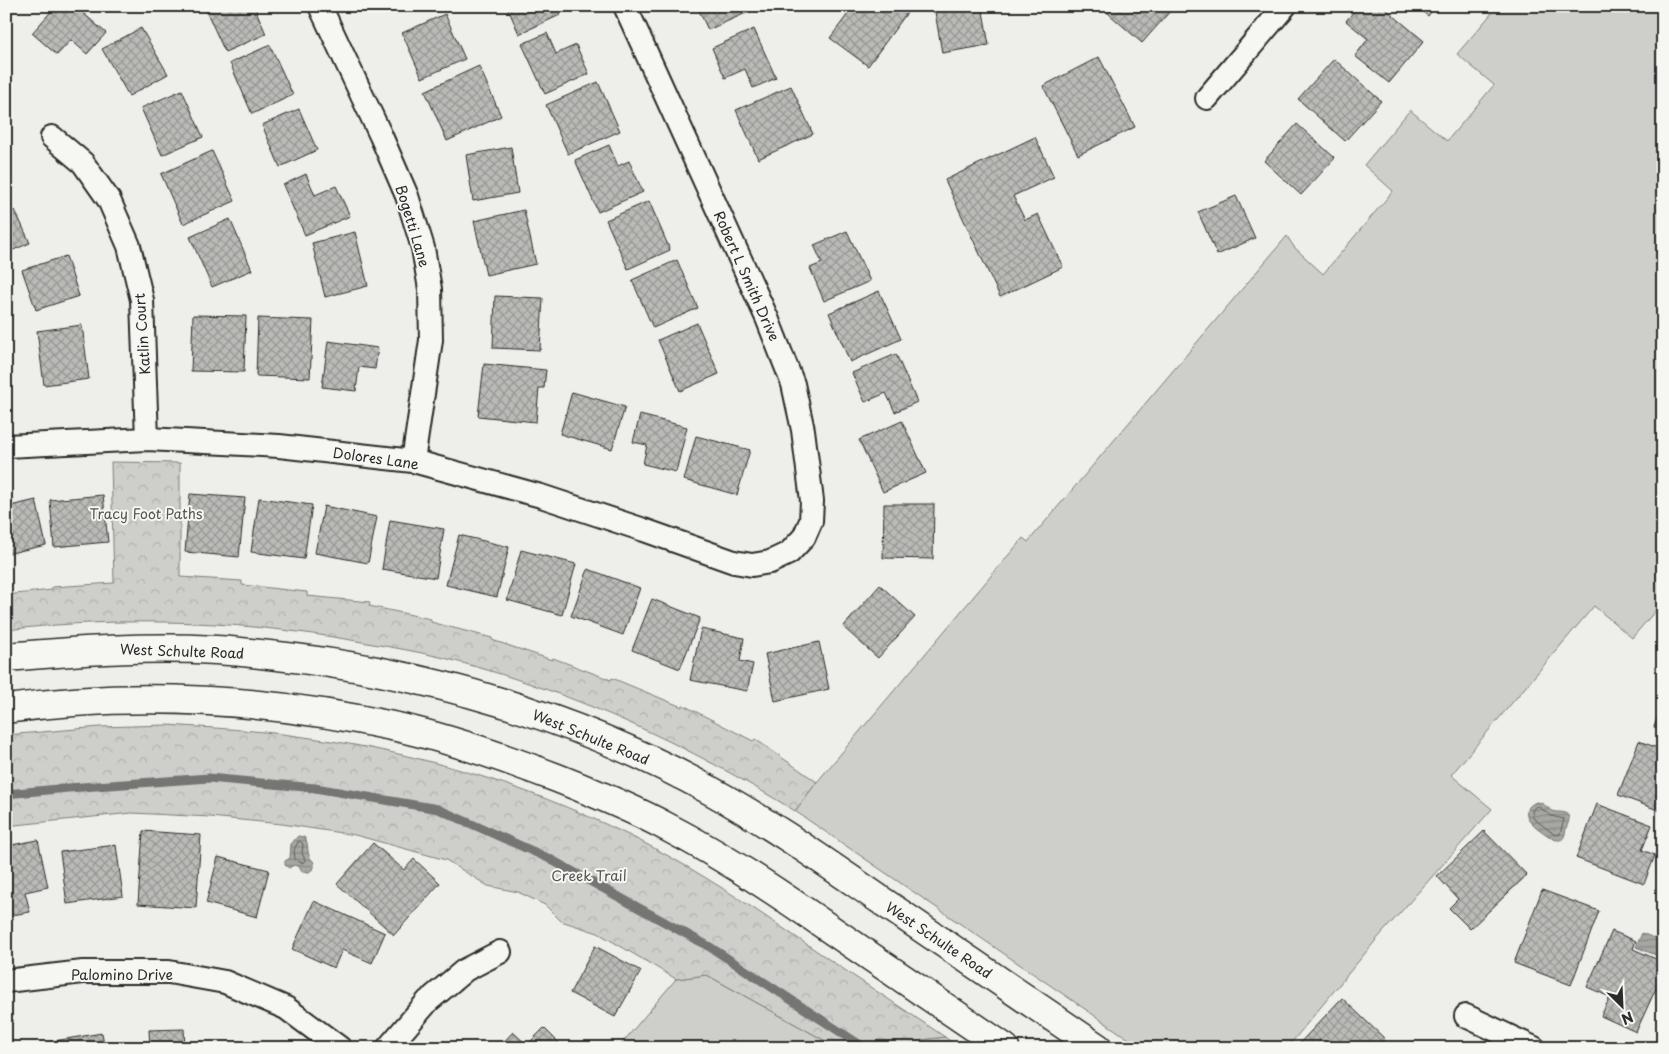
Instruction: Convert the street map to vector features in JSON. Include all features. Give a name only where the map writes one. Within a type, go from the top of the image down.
[{"type":"main road","name":"West Schulte Road","points":[[6,657],[78,650],[217,650],[319,660],[416,679],[518,707],[633,752],[713,792],[791,839],[1098,1048]]},
{"type":"main road","points":[[6,709],[50,703],[137,699],[228,702],[319,712],[399,727],[499,756],[604,796],[668,827],[765,885],[1005,1048]]},
{"type":"street","name":"Bogetti Lane","points":[[320,6],[407,196],[423,248],[430,289],[432,340],[413,461]]},
{"type":"street","name":"Robert L Smith Drive","points":[[625,6],[767,318],[793,384],[803,430],[812,501],[811,521],[804,537],[789,553]]},
{"type":"street","points":[[1207,98],[1285,6]]},
{"type":"street","name":"Katlin Court","points":[[52,137],[83,163],[109,200],[129,246],[142,300],[146,439]]},
{"type":"street","name":"Dolores Lane","points":[[6,446],[146,439],[279,446],[413,461],[541,496],[734,562],[752,565],[770,562],[789,553]]},
{"type":"street","points":[[388,1048],[428,1001],[465,970],[500,952]]},
{"type":"street","name":"Palomino Drive","points":[[6,981],[83,972],[169,972],[225,982],[286,1008],[340,1048]]},
{"type":"street","points":[[1466,1016],[1534,1048]]},
{"type":"green space","points":[[1498,6],[1663,6],[1663,602],[1632,638],[1594,606],[1451,775],[1492,809],[1376,940],[1287,1048],[1142,1048],[795,811],[817,782],[1023,538],[1028,542],[1287,236],[1294,247],[1323,274],[1393,191],[1364,165],[1410,110],[1447,141],[1494,85],[1457,54]]},
{"type":"green space","name":"Tracy Foot Paths","points":[[111,462],[180,463],[180,577],[242,581],[242,585],[307,592],[307,596],[370,602],[369,606],[431,619],[431,622],[492,638],[492,640],[552,660],[553,658],[611,680],[612,678],[682,707],[683,705],[753,741],[755,739],[817,782],[795,811],[755,787],[674,744],[590,706],[503,675],[448,659],[406,650],[282,630],[190,623],[98,623],[6,630],[6,595],[52,590],[52,587],[114,583]]},
{"type":"green space","name":"Creek Trail","points":[[167,725],[287,735],[394,753],[482,776],[568,808],[650,846],[707,879],[945,1037],[922,1040],[917,1048],[838,1048],[707,975],[676,979],[598,933],[561,921],[545,905],[518,892],[488,886],[446,860],[355,835],[282,824],[210,817],[132,813],[6,826],[6,735],[100,727]]},
{"type":"green space","points":[[707,975],[838,1048],[618,1048],[676,979]]},
{"type":"green space","points":[[945,1037],[959,1048],[917,1048],[922,1040]]},
{"type":"water","points":[[1536,802],[1541,803],[1554,812],[1567,814],[1569,820],[1562,839],[1553,839],[1536,827],[1527,817],[1529,807]]},
{"type":"water","points":[[298,836],[304,837],[306,840],[309,856],[314,862],[314,868],[309,872],[302,872],[299,867],[294,865],[289,868],[285,865],[285,861],[290,858],[291,844]]},
{"type":"water","points":[[1642,933],[1663,942],[1663,958],[1636,947]]},
{"type":"building","points":[[56,6],[75,6],[106,33],[87,54],[71,40],[57,55],[32,33]]},
{"type":"building","points":[[204,6],[254,6],[266,34],[225,52]]},
{"type":"building","points":[[382,6],[402,6],[386,14]]},
{"type":"building","points":[[507,6],[557,6],[560,15],[519,34]]},
{"type":"building","points":[[697,6],[743,6],[746,13],[708,30]]},
{"type":"building","points":[[854,6],[912,6],[868,66],[830,38]]},
{"type":"building","points":[[934,6],[982,6],[989,45],[942,53]]},
{"type":"building","points":[[1100,6],[1169,6],[1172,9],[1142,43]]},
{"type":"building","points":[[1358,6],[1382,6],[1424,41],[1389,83],[1355,56],[1368,39],[1346,21]]},
{"type":"building","points":[[1416,6],[1435,6],[1428,16]]},
{"type":"building","points":[[445,14],[465,59],[422,78],[402,33]]},
{"type":"building","points":[[141,28],[168,74],[129,96],[102,49]]},
{"type":"building","points":[[754,29],[776,78],[753,88],[745,69],[725,78],[712,48]]},
{"type":"building","points":[[547,33],[556,54],[576,45],[589,74],[545,94],[522,44]]},
{"type":"building","points":[[270,45],[293,95],[252,114],[230,63]]},
{"type":"building","points":[[1099,57],[1135,127],[1078,155],[1043,86]]},
{"type":"building","points":[[1334,59],[1381,101],[1345,141],[1298,99]]},
{"type":"building","points":[[479,66],[501,116],[447,141],[425,91]]},
{"type":"building","points":[[598,82],[620,131],[568,154],[546,105]]},
{"type":"building","points":[[791,86],[813,134],[758,159],[736,110]]},
{"type":"building","points":[[182,90],[203,137],[162,155],[141,108]]},
{"type":"building","points":[[299,109],[317,150],[280,167],[262,125]]},
{"type":"building","points":[[1297,124],[1335,158],[1301,195],[1264,161]]},
{"type":"building","points":[[1035,137],[1054,177],[1013,196],[1025,220],[1038,214],[1063,267],[1000,297],[945,180]]},
{"type":"building","points":[[609,145],[618,166],[629,161],[643,192],[598,212],[575,160]]},
{"type":"building","points":[[511,147],[518,193],[473,201],[466,155]]},
{"type":"building","points":[[212,151],[235,201],[183,224],[161,174]]},
{"type":"building","points":[[306,174],[315,195],[336,186],[350,216],[305,235],[283,185]]},
{"type":"building","points":[[1236,196],[1255,238],[1217,255],[1198,212]]},
{"type":"building","points":[[649,201],[670,250],[628,269],[606,220]]},
{"type":"building","points":[[15,210],[30,243],[6,253],[6,211],[7,214]]},
{"type":"building","points":[[524,210],[536,264],[486,275],[474,221]]},
{"type":"building","points":[[230,219],[252,270],[212,287],[190,237]]},
{"type":"building","points":[[847,231],[870,281],[824,301],[810,268],[822,263],[814,245]]},
{"type":"building","points":[[355,232],[368,286],[325,297],[312,243]]},
{"type":"building","points":[[66,256],[79,296],[36,310],[22,270]]},
{"type":"building","points":[[677,260],[698,308],[653,328],[632,280]]},
{"type":"building","points":[[879,291],[901,339],[850,362],[829,313]]},
{"type":"building","points":[[495,296],[543,298],[540,350],[493,348]]},
{"type":"building","points":[[193,315],[246,316],[244,372],[191,371]]},
{"type":"building","points":[[258,318],[313,320],[310,378],[256,376]]},
{"type":"building","points":[[697,323],[719,374],[680,391],[658,340]]},
{"type":"building","points":[[82,325],[89,379],[44,385],[37,331]]},
{"type":"building","points":[[328,341],[378,348],[375,369],[359,367],[356,391],[322,387]]},
{"type":"building","points":[[896,354],[917,402],[895,412],[886,393],[865,402],[852,373]]},
{"type":"building","points":[[484,364],[546,370],[544,388],[539,388],[536,422],[478,416]]},
{"type":"building","points":[[572,392],[625,407],[612,449],[560,434]]},
{"type":"building","points":[[640,415],[687,427],[676,472],[643,464],[647,445],[633,442]]},
{"type":"building","points":[[902,421],[926,473],[883,492],[859,440]]},
{"type":"building","points":[[696,436],[750,450],[737,495],[684,480]]},
{"type":"building","points":[[190,494],[245,498],[239,557],[185,552]]},
{"type":"building","points":[[103,495],[108,542],[54,547],[50,500]]},
{"type":"building","points":[[259,498],[312,505],[304,559],[251,552]]},
{"type":"building","points":[[36,500],[46,545],[6,554],[6,507]]},
{"type":"building","points":[[884,504],[934,504],[933,559],[883,558]]},
{"type":"building","points":[[324,506],[377,517],[368,563],[315,553]]},
{"type":"building","points":[[390,520],[444,529],[436,578],[382,569]]},
{"type":"building","points":[[459,535],[509,547],[497,597],[446,585]]},
{"type":"building","points":[[521,550],[576,564],[562,615],[507,600]]},
{"type":"building","points":[[588,569],[640,588],[623,635],[571,616]]},
{"type":"building","points":[[880,585],[915,617],[878,658],[843,627]]},
{"type":"building","points":[[652,599],[700,618],[680,669],[632,650]]},
{"type":"building","points":[[701,629],[744,638],[740,661],[753,664],[747,691],[690,680]]},
{"type":"building","points":[[819,642],[829,689],[775,701],[765,654]]},
{"type":"building","points":[[1663,702],[1663,730],[1654,727]]},
{"type":"building","points":[[1639,741],[1663,750],[1663,812],[1618,795]]},
{"type":"building","points":[[1597,804],[1652,825],[1642,850],[1655,855],[1644,884],[1576,858]]},
{"type":"building","points":[[143,831],[201,835],[196,908],[138,904]]},
{"type":"building","points":[[1484,831],[1527,875],[1470,929],[1449,908],[1458,899],[1437,876]]},
{"type":"building","points":[[38,840],[48,887],[25,892],[30,912],[6,916],[6,846]]},
{"type":"building","points":[[373,843],[404,870],[414,859],[440,883],[394,935],[337,884]]},
{"type":"building","points":[[116,845],[123,896],[67,904],[60,852]]},
{"type":"building","points":[[218,857],[269,870],[257,917],[206,903]]},
{"type":"building","points":[[1542,890],[1599,911],[1571,985],[1514,963]]},
{"type":"building","points":[[314,901],[385,933],[372,963],[342,950],[334,968],[292,949]]},
{"type":"building","points":[[1612,931],[1636,941],[1633,949],[1663,962],[1663,973],[1636,1032],[1601,1016],[1610,997],[1587,987]]},
{"type":"building","points":[[595,946],[641,971],[615,1017],[570,993]]},
{"type":"building","points":[[1342,998],[1385,1039],[1377,1048],[1295,1048]]},
{"type":"building","points":[[544,1028],[564,1048],[498,1048],[513,1032],[527,1045]]},
{"type":"building","points":[[184,1029],[185,1048],[150,1048],[149,1030]]},
{"type":"building","points":[[102,1033],[105,1048],[49,1048],[48,1042]]},
{"type":"waterway","points":[[6,794],[209,778],[315,788],[438,809],[548,858],[710,947],[865,1048]]}]
